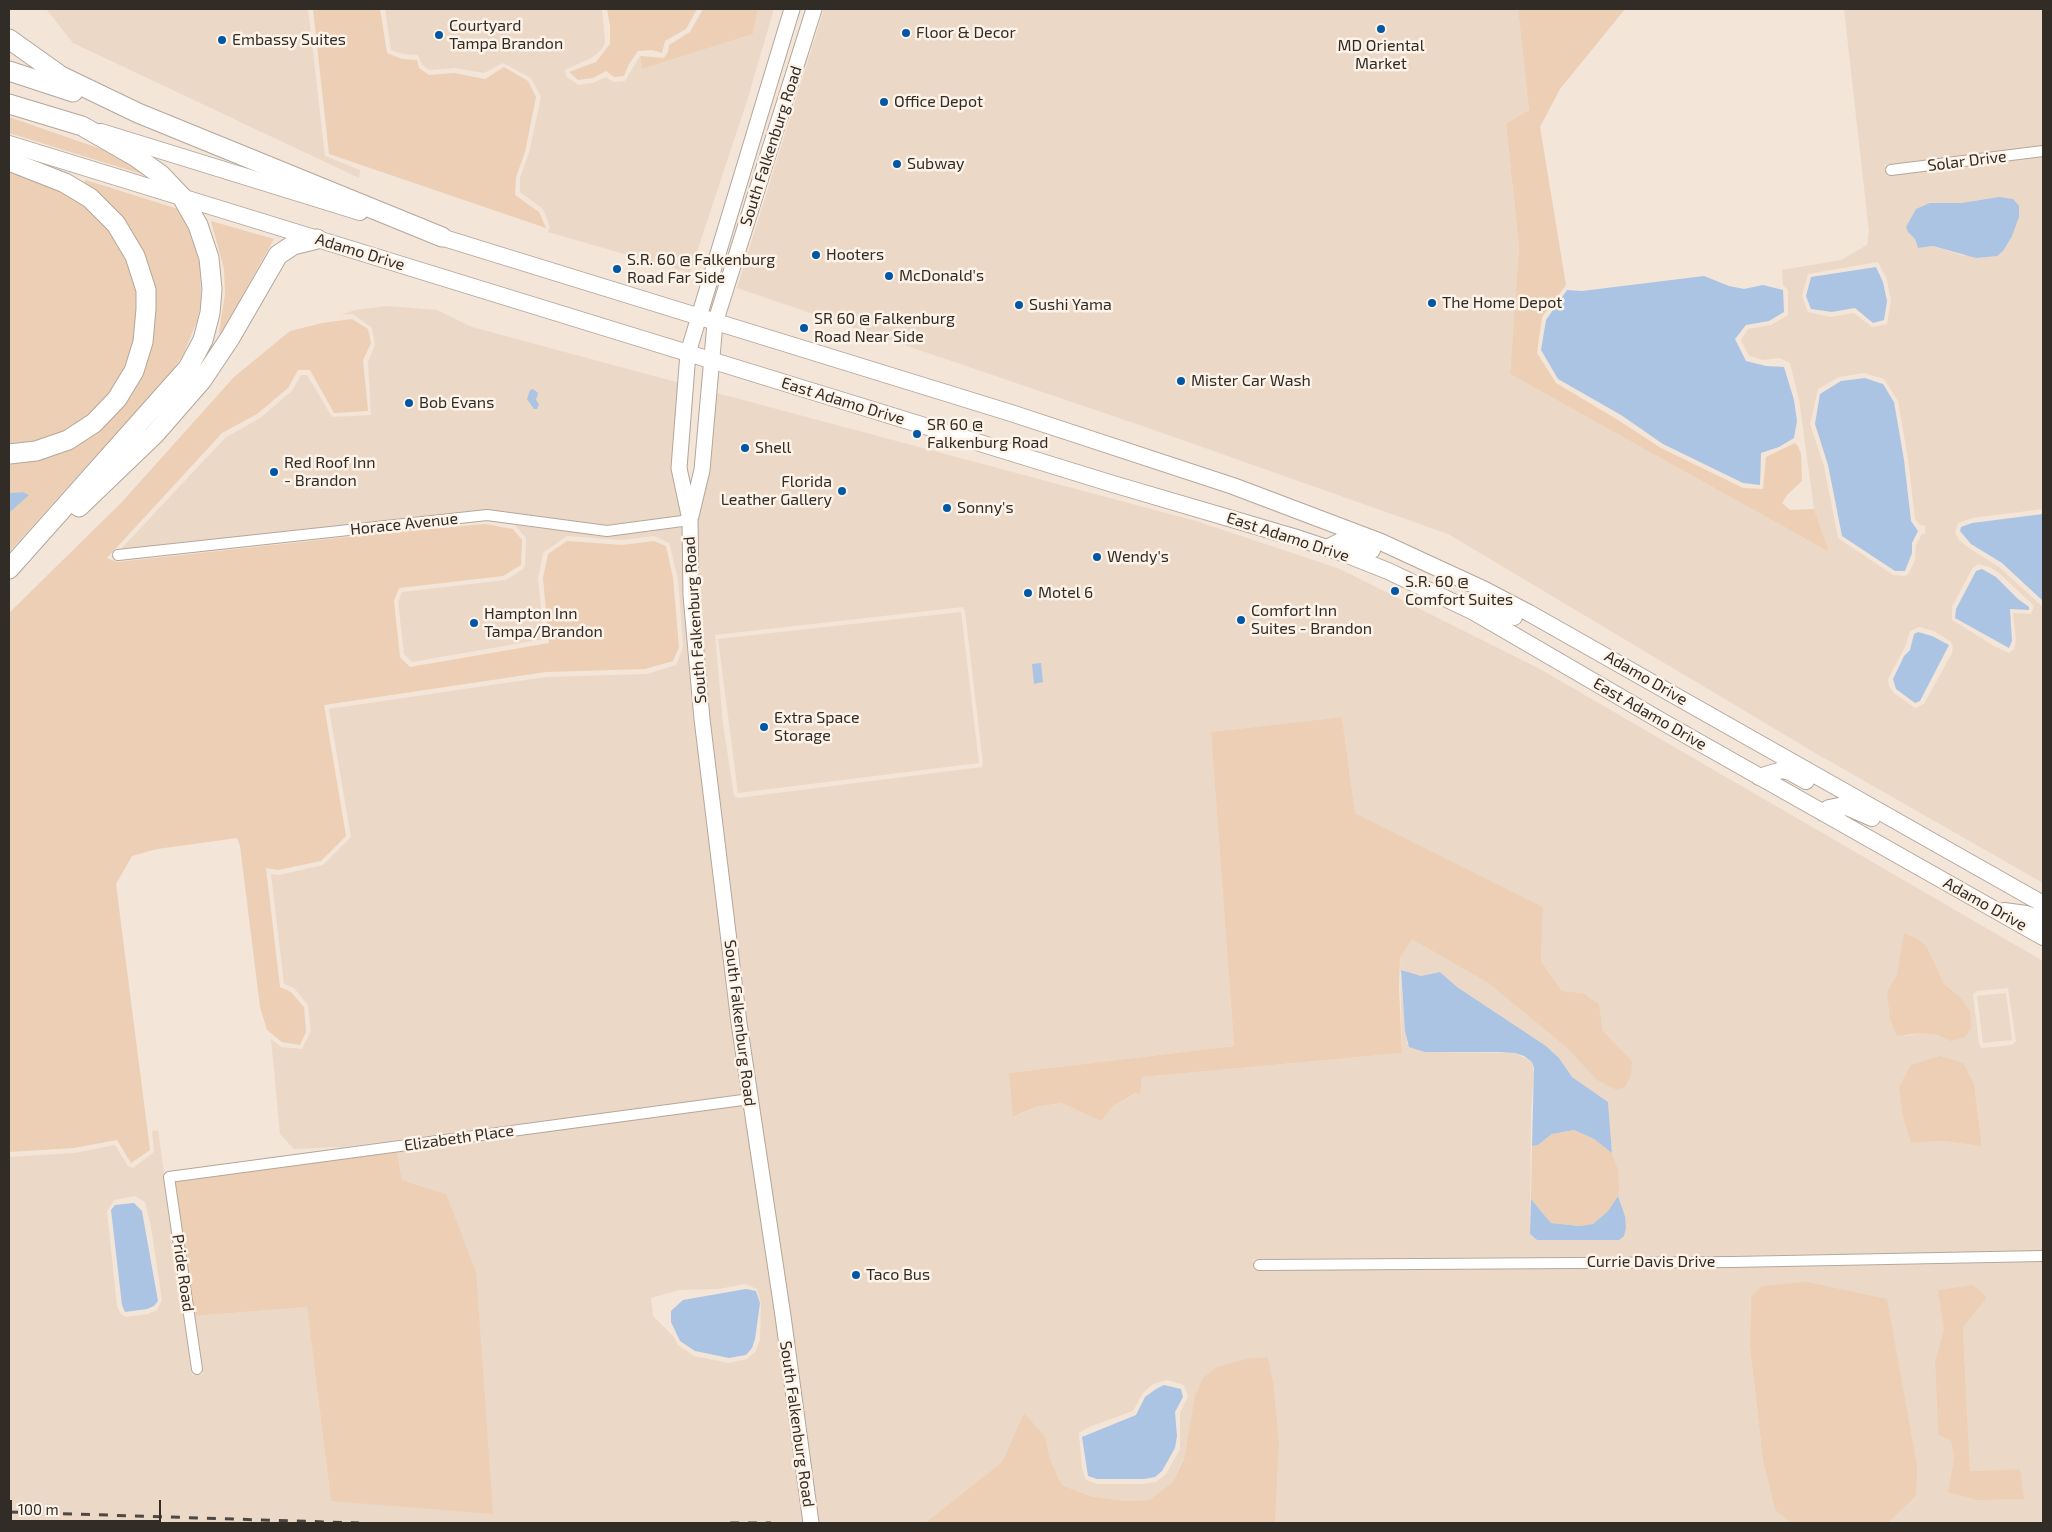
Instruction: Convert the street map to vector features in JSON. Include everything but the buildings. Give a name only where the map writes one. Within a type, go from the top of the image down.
[{"type":"highway","points":[[9,39],[61,76],[138,113],[442,237]]},
{"type":"highway","points":[[9,71],[138,113]]},
{"type":"highway","points":[[9,104],[82,126],[149,165],[182,197],[198,225],[206,243],[211,275],[210,313],[196,355],[168,393],[9,568]]},
{"type":"highway","points":[[9,161],[65,183],[90,198],[116,224],[135,256],[146,290],[143,342],[136,364],[117,399],[94,423],[68,440],[36,452],[9,454]]},
{"type":"highway","points":[[9,572],[120,469],[184,402],[230,338],[278,255],[293,244],[317,239]]},
{"type":"main road","points":[[82,126],[698,316],[715,323]]},
{"type":"main road","name":"Adamo Drive","points":[[9,144],[710,360]]},
{"type":"main road","name":"East Adamo Drive","points":[[715,323],[1012,413],[1233,486]]},
{"type":"main road","name":"East Adamo Drive","points":[[710,360],[1327,548],[1388,571],[1474,612],[1823,812]]},
{"type":"main road","name":"Adamo Drive","points":[[1233,486],[1381,542],[1485,590],[1643,677],[2043,904]]},
{"type":"main road","points":[[1327,548],[1341,541],[1355,543],[1464,589],[1485,590]]},
{"type":"main road","points":[[1474,612],[1480,606],[1495,608],[1623,676],[1632,679],[1643,677]]},
{"type":"main road","points":[[1759,777],[1782,770],[1815,785],[1828,782]]},
{"type":"main road","points":[[1823,812],[1839,806],[1849,808],[1877,820],[1906,826]]},
{"type":"main road","name":"Adamo Drive","points":[[1823,812],[2043,937]]},
{"type":"main road","points":[[1997,911],[2012,910],[2043,920]]},
{"type":"street","name":"South Falkenburg Road","points":[[792,9],[688,353],[679,468],[690,520],[691,595],[702,719],[750,1099],[783,1316],[811,1523]]},
{"type":"street","name":"South Falkenburg Road","points":[[690,520],[702,470],[710,360],[715,323],[814,9]]},
{"type":"street","points":[[776,63],[795,70]]},
{"type":"street","name":"Solar Drive","points":[[1891,170],[2043,152]]},
{"type":"street","name":"Horace Avenue","points":[[118,555],[487,515],[607,531],[690,520]]},
{"type":"street","name":"Elizabeth Place","points":[[169,1177],[750,1099]]},
{"type":"street","name":"Pride Road","points":[[169,1177],[197,1369]]},
{"type":"street","name":"Currie Davis Drive","points":[[1258,1265],[1723,1262],[2043,1256]]},
{"type":"shaded area","points":[[46,9],[308,9],[325,156],[360,170],[359,178],[73,43]]},
{"type":"shaded area","points":[[313,9],[380,9],[387,53],[402,59],[417,60],[419,68],[429,75],[454,73],[485,79],[504,67],[528,81],[536,97],[525,152],[516,177],[515,195],[539,212],[546,228],[329,154]]},
{"type":"shaded area","points":[[385,9],[602,9],[605,42],[602,49],[593,57],[565,70],[566,76],[578,85],[593,83],[606,77],[613,82],[625,81],[640,56],[642,69],[753,34],[758,9],[774,9],[747,101],[690,273],[548,232],[550,227],[543,209],[520,192],[520,178],[529,153],[541,97],[531,78],[503,63],[484,73],[455,68],[430,70],[422,65],[418,55],[403,54],[391,50]]},
{"type":"shaded area","points":[[607,9],[697,9],[686,29],[665,41],[662,53],[652,50],[638,51],[629,64],[624,76],[614,77],[606,71],[593,78],[578,80],[569,72],[596,62],[610,44],[610,26]]},
{"type":"shaded area","points":[[703,9],[758,9],[753,34],[642,69],[640,56],[664,58],[668,52],[669,45],[690,32]]},
{"type":"shaded area","points":[[824,9],[1518,9],[1529,110],[1506,125],[1519,247],[1510,374],[1829,552],[1814,509],[1799,399],[1790,363],[1779,358],[1763,360],[1749,356],[1741,340],[1748,329],[1771,325],[1788,315],[1788,290],[1783,285],[1782,270],[1841,260],[1867,245],[1869,232],[1844,9],[2043,9],[2043,146],[1885,165],[1887,176],[2043,157],[2043,509],[1972,518],[1958,523],[1955,532],[1959,540],[1999,567],[2043,607],[2043,883],[1817,754],[1448,534],[1157,431],[737,288]],"holes":[[[1999,197],[1964,256],[1933,246],[1918,248],[1915,239],[1930,203],[1961,203]],[[1878,262],[1887,280],[1891,300],[1887,324],[1872,327],[1854,313],[1831,317],[1808,312],[1802,296],[1808,274]],[[1864,373],[1884,379],[1898,401],[1908,459],[1915,519],[1919,524],[1925,526],[1925,534],[1922,534],[1916,545],[1915,560],[1909,573],[1905,576],[1893,575],[1838,538],[1824,466],[1810,424],[1818,389],[1839,377]],[[1978,564],[1990,567],[1999,573],[2034,606],[2031,614],[2013,613],[2016,641],[2014,649],[2009,653],[1952,620],[1952,607],[1972,569]],[[1919,627],[1934,631],[1950,641],[1953,646],[1952,653],[1924,704],[1915,708],[1894,693],[1889,686],[1888,679],[1905,647],[1910,631]]]},
{"type":"shaded area","points":[[1518,9],[1625,9],[1560,89],[1540,127],[1566,285],[1542,317],[1537,353],[1556,383],[1661,448],[1743,488],[1763,489],[1766,457],[1795,443],[1801,454],[1802,481],[1787,495],[1782,503],[1790,510],[1814,509],[1829,552],[1510,374],[1519,247],[1506,124],[1529,110]]},
{"type":"shaded area","points":[[9,117],[101,149],[132,165],[145,175],[9,133]]},
{"type":"shaded area","points":[[9,166],[36,176],[97,209],[135,271],[141,330],[122,381],[70,434],[9,451]]},
{"type":"shaded area","points":[[86,180],[178,209],[193,239],[200,266],[201,302],[197,321],[184,353],[173,370],[9,552],[9,513],[28,495],[23,492],[9,493],[9,460],[32,459],[124,398],[149,287],[80,187]]},
{"type":"shaded area","points":[[211,221],[274,239],[221,334],[219,333],[225,294],[224,269]]},
{"type":"shaded area","points":[[387,306],[437,310],[472,327],[680,383],[683,515],[607,525],[486,509],[121,549],[225,438],[260,418],[292,391],[301,375],[307,375],[332,417],[371,415],[368,362],[375,345],[372,328],[353,314],[341,315],[355,310]]},
{"type":"shaded area","points":[[352,319],[368,329],[371,343],[363,360],[368,411],[334,413],[310,370],[298,370],[288,388],[257,414],[222,433],[107,558],[117,562],[485,524],[513,529],[522,540],[521,565],[503,576],[399,588],[394,601],[400,657],[410,667],[549,643],[543,578],[548,554],[567,541],[622,545],[654,541],[666,546],[673,578],[679,647],[673,661],[645,669],[546,672],[324,705],[346,836],[321,861],[278,870],[266,868],[280,987],[291,992],[304,1007],[306,1032],[300,1045],[282,1042],[267,1030],[260,1007],[240,846],[237,838],[157,849],[132,856],[116,884],[150,1150],[131,1163],[117,1140],[74,1148],[9,1152],[9,613],[121,503],[234,377],[290,331],[322,323]]},
{"type":"shaded area","points":[[713,392],[1196,521],[1340,569],[1540,669],[2043,961],[2043,1251],[1726,1256],[1253,1259],[1254,1270],[1732,1268],[2043,1262],[2043,1523],[1888,1523],[1916,1496],[1751,1297],[1750,1348],[1763,1461],[1775,1510],[1791,1523],[1275,1523],[1279,1444],[1274,1386],[1268,1357],[1217,1367],[1187,1442],[1184,1458],[1173,1482],[1149,1500],[1125,1501],[1090,1496],[1062,1485],[1050,1459],[1045,1436],[1024,1413],[1002,1462],[925,1523],[816,1523],[755,1098],[707,719],[697,595],[696,524]],"holes":[[[963,607],[965,611],[982,767],[738,798],[734,796],[723,724],[715,635]],[[1342,717],[1355,813],[1543,907],[1541,961],[1562,991],[1583,993],[1599,1004],[1603,1031],[1632,1061],[1598,1080],[1567,1048],[1488,983],[1412,938],[1400,958],[1400,972],[1403,970],[1412,975],[1421,976],[1440,972],[1457,987],[1546,1046],[1559,1058],[1572,1077],[1608,1102],[1612,1153],[1618,1169],[1618,1196],[1625,1216],[1619,1240],[1537,1240],[1530,1234],[1531,1111],[1534,1074],[1532,1062],[1515,1053],[1425,1052],[1407,1044],[1400,976],[1402,1053],[1142,1077],[1137,1093],[1113,1106],[1101,1121],[1063,1103],[1035,1107],[1014,1117],[1009,1073],[1234,1046],[1211,732]],[[1927,947],[1944,984],[1959,996],[1950,1041],[1938,1035],[1921,1033],[1905,1036],[1887,991],[1897,975]],[[2008,988],[2016,1041],[2012,1045],[1982,1048],[1979,1044],[1973,994],[1977,991]],[[1974,1084],[1982,1145],[1944,1141],[1911,1143]],[[1987,1298],[1963,1326],[1970,1471],[2020,1469],[1948,1492],[1954,1458],[1951,1441],[1938,1435],[1935,1361],[1944,1329]],[[1167,1380],[1184,1385],[1188,1397],[1180,1413],[1180,1449],[1166,1474],[1156,1482],[1144,1484],[1097,1484],[1086,1480],[1082,1469],[1079,1433],[1089,1427],[1133,1411],[1143,1393],[1153,1384]]]},
{"type":"shaded area","points":[[515,525],[608,536],[685,527],[744,1094],[344,1147],[294,1149],[280,1134],[271,1039],[281,1047],[302,1049],[311,1031],[308,1005],[294,988],[284,984],[271,874],[279,875],[323,865],[351,837],[329,709],[546,677],[647,674],[676,665],[681,653],[683,646],[678,578],[669,543],[654,536],[622,540],[567,536],[543,553],[538,578],[544,639],[412,662],[404,654],[398,602],[402,592],[506,580],[523,569],[525,565],[526,538]]},
{"type":"shaded area","name":"Extra Space Storage","points":[[961,612],[979,763],[738,793],[718,639]]},
{"type":"shaded area","points":[[1342,717],[1355,813],[1543,907],[1541,961],[1562,991],[1583,993],[1599,1004],[1603,1031],[1632,1061],[1631,1075],[1625,1087],[1617,1090],[1597,1080],[1567,1048],[1488,983],[1412,939],[1400,958],[1399,988],[1402,1053],[1142,1077],[1140,1095],[1136,1093],[1113,1106],[1101,1121],[1062,1103],[1035,1107],[1013,1117],[1009,1073],[1234,1046],[1211,732]]},
{"type":"shaded area","points":[[1904,933],[1919,940],[1927,947],[1944,984],[1959,996],[1970,1012],[1971,1028],[1965,1037],[1950,1041],[1938,1035],[1921,1033],[1897,1036],[1890,1019],[1887,991],[1897,975]]},
{"type":"shaded area","points":[[2006,993],[2012,1040],[1983,1043],[1977,996]]},
{"type":"shaded area","points":[[1940,1056],[1963,1063],[1974,1084],[1982,1146],[1944,1141],[1911,1143],[1903,1116],[1899,1087],[1911,1065]]},
{"type":"shaded area","points":[[745,1105],[805,1523],[9,1523],[9,1157],[74,1153],[115,1145],[128,1166],[133,1168],[154,1152],[152,1131],[158,1130],[192,1375],[203,1374],[194,1316],[307,1307],[331,1501],[446,1194],[402,1180],[397,1152]],"holes":[[[135,1196],[145,1202],[151,1227],[162,1300],[157,1310],[148,1314],[126,1317],[121,1314],[117,1306],[107,1211],[114,1200]],[[745,1284],[757,1289],[761,1303],[760,1339],[756,1351],[747,1359],[729,1363],[694,1356],[678,1345],[674,1337],[653,1316],[651,1298],[679,1290],[719,1289]]]},
{"type":"shaded area","points":[[1574,1130],[1594,1139],[1611,1151],[1618,1169],[1619,1186],[1618,1196],[1608,1211],[1593,1224],[1579,1226],[1551,1223],[1531,1199],[1532,1146],[1538,1145],[1552,1134]]},
{"type":"shaded area","points":[[397,1152],[402,1180],[446,1194],[476,1272],[493,1514],[331,1501],[307,1307],[194,1316],[175,1182]]},
{"type":"shaded area","points":[[1807,1282],[1887,1299],[1917,1466],[1916,1496],[1888,1523],[1791,1523],[1775,1510],[1763,1461],[1750,1347],[1751,1297],[1762,1286]]},
{"type":"shaded area","points":[[1973,1285],[1987,1298],[1963,1327],[1970,1471],[2020,1469],[2024,1499],[1977,1500],[1948,1492],[1954,1458],[1951,1441],[1938,1435],[1935,1361],[1944,1329],[1938,1290]]},
{"type":"shaded area","points":[[1268,1357],[1274,1386],[1279,1444],[1275,1523],[925,1523],[1002,1462],[1024,1413],[1045,1436],[1050,1459],[1062,1485],[1090,1496],[1125,1501],[1149,1500],[1173,1482],[1184,1459],[1195,1396],[1203,1378],[1217,1367],[1247,1359]]},
{"type":"water","points":[[1999,197],[2013,199],[2019,206],[2019,217],[2012,236],[2003,251],[1997,256],[1976,258],[1933,246],[1918,248],[1915,239],[1906,227],[1916,209],[1930,203],[1961,203]]},
{"type":"water","points":[[1876,267],[1883,282],[1887,301],[1884,320],[1873,323],[1855,308],[1832,312],[1811,309],[1806,296],[1811,277]]},
{"type":"water","points":[[1704,276],[1729,286],[1744,289],[1763,285],[1783,290],[1784,312],[1769,321],[1746,325],[1735,339],[1746,361],[1766,366],[1784,367],[1794,400],[1797,421],[1794,438],[1779,447],[1761,453],[1760,485],[1743,483],[1663,444],[1621,415],[1558,379],[1541,350],[1546,320],[1567,290],[1582,291]]},
{"type":"water","points":[[1865,378],[1883,384],[1894,402],[1904,460],[1911,521],[1918,531],[1912,543],[1912,553],[1905,571],[1895,571],[1842,536],[1828,465],[1815,424],[1820,394],[1841,381]]},
{"type":"water","points":[[533,389],[538,393],[536,400],[539,404],[537,409],[534,409],[527,399],[530,390]]},
{"type":"water","points":[[23,492],[29,495],[9,513],[9,493]]},
{"type":"water","points":[[2043,514],[2043,601],[2002,563],[1971,544],[1960,531],[1961,527],[1972,523]]},
{"type":"water","points":[[1982,569],[1996,577],[2029,607],[2029,610],[2010,609],[2012,641],[2009,648],[1955,618],[1956,609],[1976,571]]},
{"type":"water","points":[[1918,632],[1932,636],[1949,645],[1920,701],[1915,703],[1896,689],[1893,679],[1904,656],[1910,650],[1914,634]]},
{"type":"water","points":[[1041,663],[1043,682],[1034,684],[1032,664]]},
{"type":"water","points":[[1401,970],[1421,976],[1440,972],[1457,987],[1546,1046],[1559,1058],[1572,1077],[1608,1102],[1612,1153],[1594,1139],[1574,1130],[1552,1134],[1538,1145],[1532,1146],[1534,1068],[1532,1062],[1524,1056],[1515,1053],[1498,1052],[1425,1052],[1409,1047],[1405,1031]]},
{"type":"water","points":[[1618,1196],[1625,1216],[1626,1228],[1624,1236],[1619,1240],[1537,1240],[1530,1234],[1531,1199],[1551,1223],[1579,1226],[1593,1224],[1608,1211]]},
{"type":"water","points":[[134,1203],[142,1211],[158,1301],[154,1306],[147,1309],[125,1312],[122,1305],[111,1210],[115,1205]]},
{"type":"water","points":[[746,1289],[756,1291],[760,1303],[755,1339],[752,1348],[746,1355],[729,1358],[695,1351],[680,1341],[671,1322],[671,1311],[683,1300]]},
{"type":"water","points":[[1164,1385],[1181,1389],[1183,1397],[1175,1412],[1177,1436],[1175,1448],[1162,1471],[1155,1477],[1144,1479],[1097,1479],[1088,1476],[1082,1437],[1136,1415],[1145,1397]]},
{"type":"railway","points":[[9,1512],[359,1523]]},
{"type":"railway","points":[[730,1523],[771,1523]]},
{"type":"place","name":"MD Oriental Market","points":[[1381,29]]},
{"type":"place","name":"Floor & Decor","points":[[906,33]]},
{"type":"place","name":"Courtyard Tampa Brandon","points":[[439,35]]},
{"type":"place","name":"Embassy Suites","points":[[222,40]]},
{"type":"place","name":"Office Depot","points":[[884,102]]},
{"type":"place","name":"Subway","points":[[897,164]]},
{"type":"place","name":"Hooters","points":[[816,255]]},
{"type":"place","name":"S.R. 60 @ Falkenburg Road Far Side","points":[[617,269]]},
{"type":"place","name":"McDonald's","points":[[889,276]]},
{"type":"place","name":"The Home Depot","points":[[1432,303]]},
{"type":"place","name":"Sushi Yama","points":[[1019,305]]},
{"type":"place","name":"SR 60 @ Falkenburg Road Near Side","points":[[804,328]]},
{"type":"place","name":"Mister Car Wash","points":[[1181,381]]},
{"type":"place","name":"Bob Evans","points":[[409,403]]},
{"type":"place","name":"SR 60 @ Falkenburg Road","points":[[917,434]]},
{"type":"place","name":"Shell","points":[[745,448]]},
{"type":"place","name":"Red Roof Inn - Brandon","points":[[274,472]]},
{"type":"place","name":"Florida Leather Gallery","points":[[842,491]]},
{"type":"place","name":"Sonny's","points":[[947,508]]},
{"type":"place","name":"Wendy's","points":[[1097,557]]},
{"type":"place","name":"S.R. 60 @ Comfort Suites","points":[[1395,591]]},
{"type":"place","name":"Motel 6","points":[[1028,593]]},
{"type":"place","name":"Comfort Inn Suites - Brandon","points":[[1241,620]]},
{"type":"place","name":"Hampton Inn Tampa/Brandon","points":[[474,623]]},
{"type":"place","name":"Extra Space Storage","points":[[764,727]]},
{"type":"place","name":"Taco Bus","points":[[856,1275]]}]
